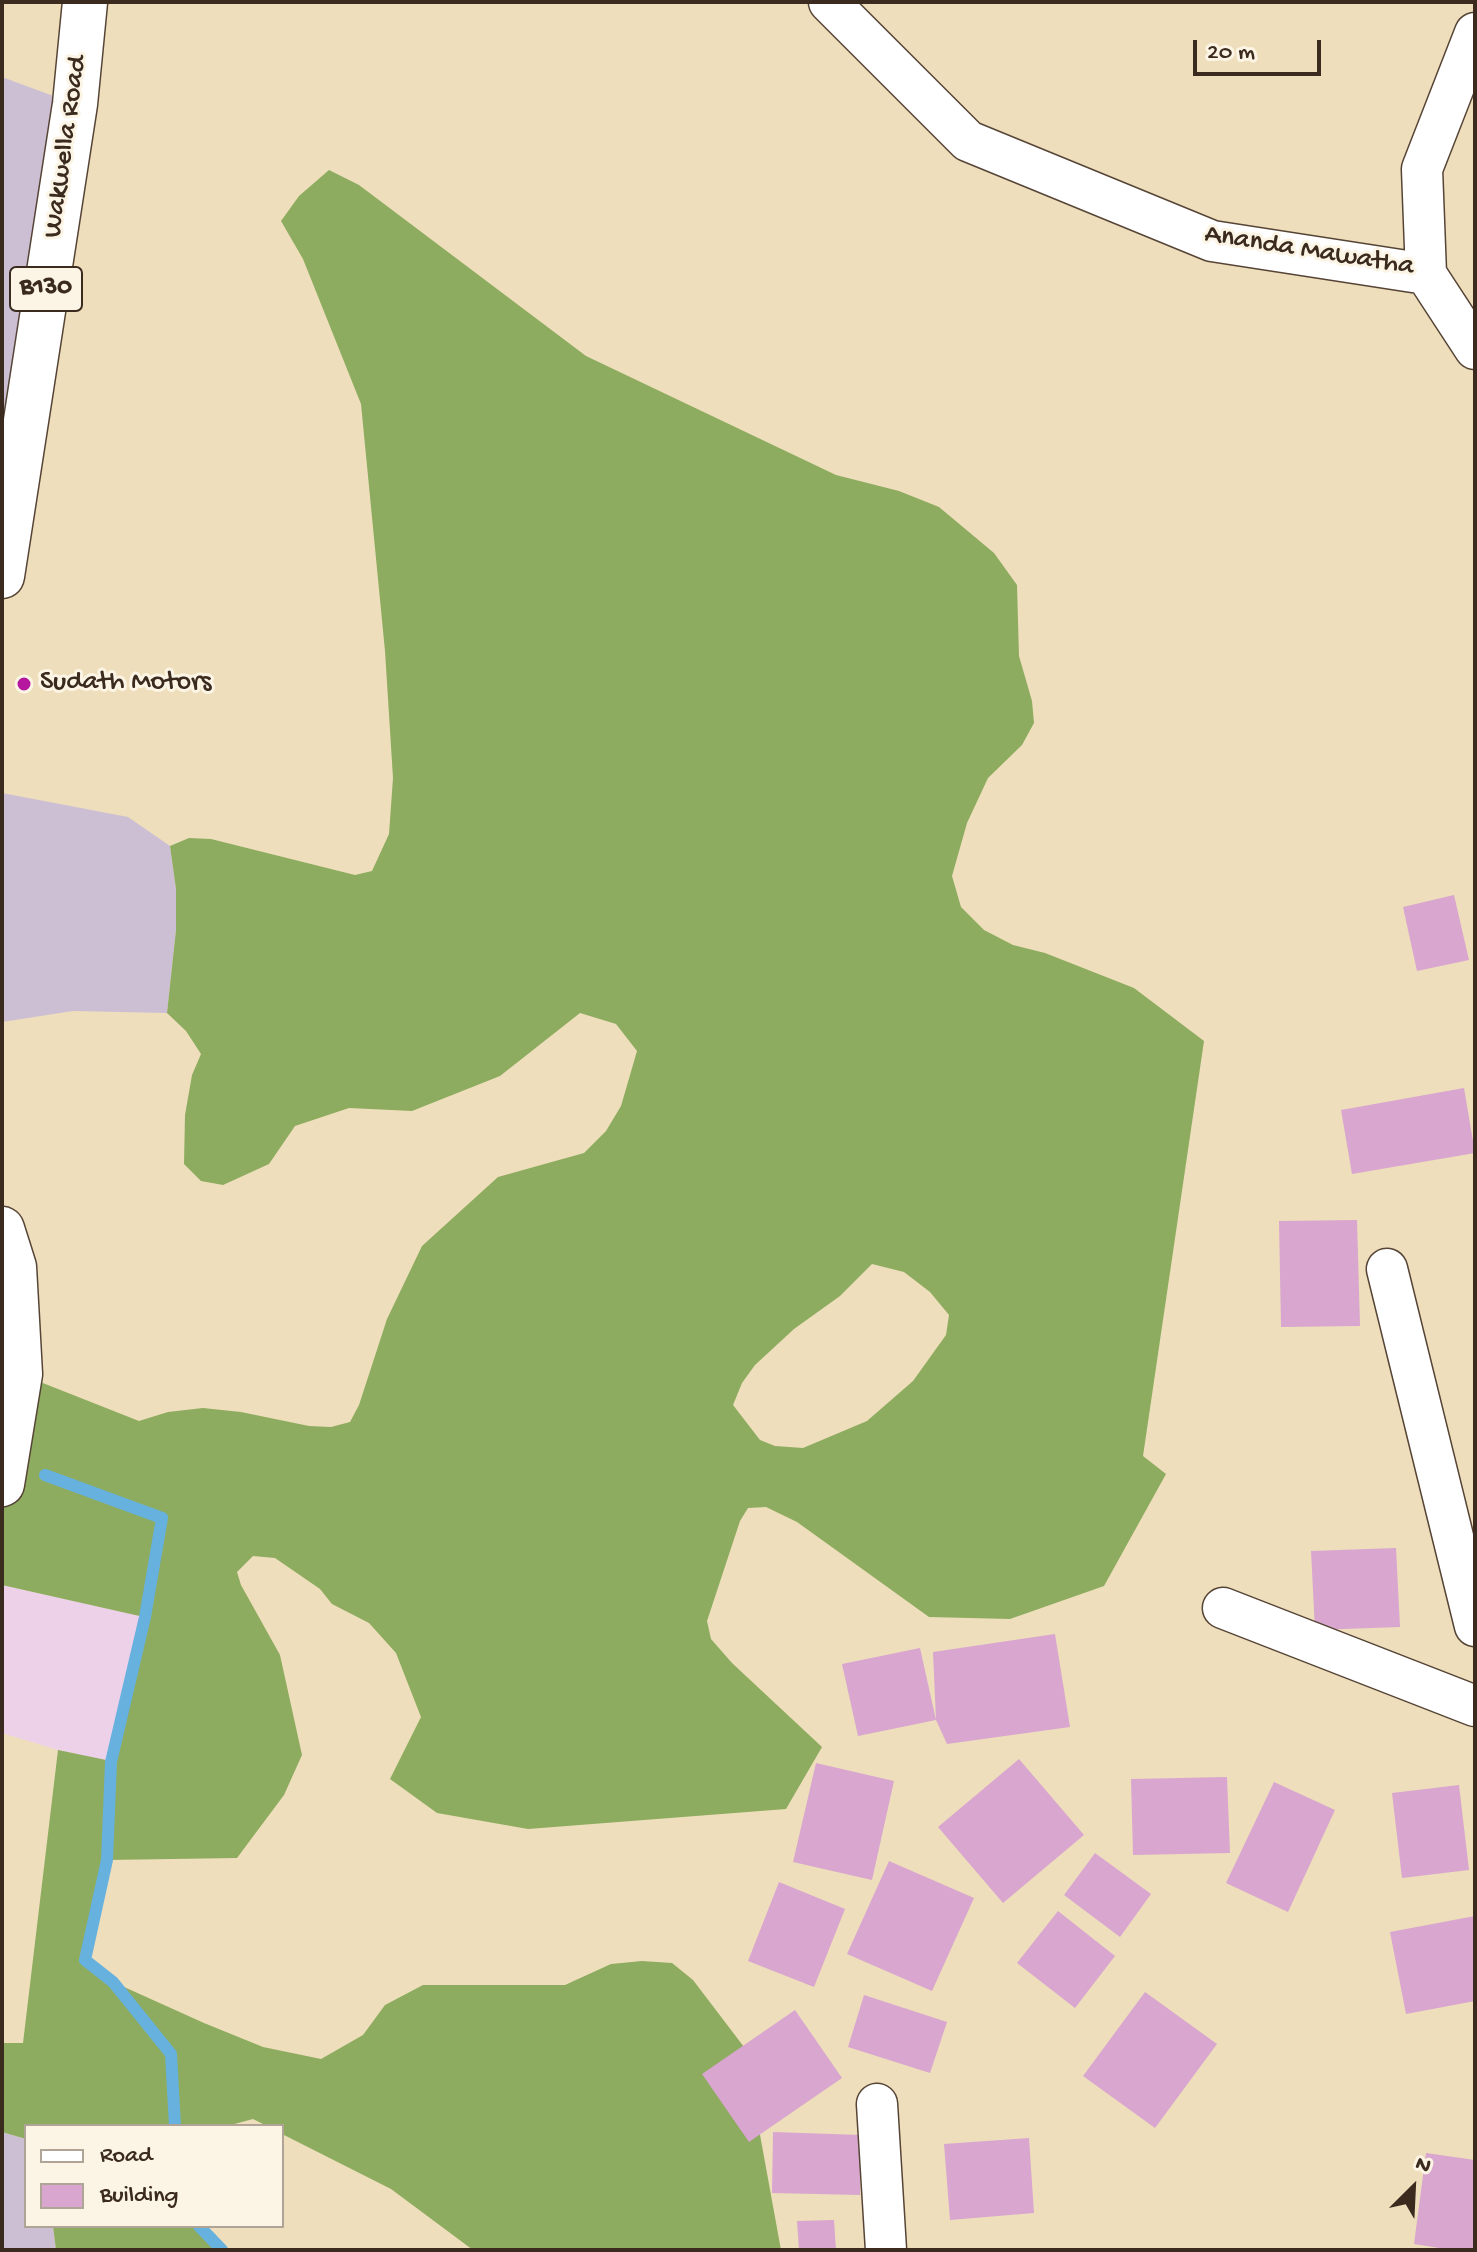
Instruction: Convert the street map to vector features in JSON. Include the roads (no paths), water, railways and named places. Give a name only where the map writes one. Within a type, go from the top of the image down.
[{"type":"main road","name":"Wakwella Road","points":[[2,576],[75,104],[85,2]]},
{"type":"main road","points":[[2,1229],[14,1267],[20,1374],[2,1484]]},
{"type":"street","name":"Ananda Mawatha","points":[[829,2],[968,141],[1212,241],[1426,274],[1422,169],[1475,33]]},
{"type":"street","points":[[1426,274],[1475,349]]},
{"type":"street","points":[[1387,1269],[1475,1626]]},
{"type":"street","points":[[1223,1608],[1475,1706]]},
{"type":"street","points":[[877,2104],[886,2250]]},
{"type":"waterway","points":[[45,1475],[162,1518],[145,1617],[111,1762],[107,1860],[85,1960],[113,1982],[171,2054],[175,2124]]},
{"type":"waterway","points":[[201,2228],[222,2250]]},
{"type":"place","name":"Sudath Motors","points":[[24,684]]}]
